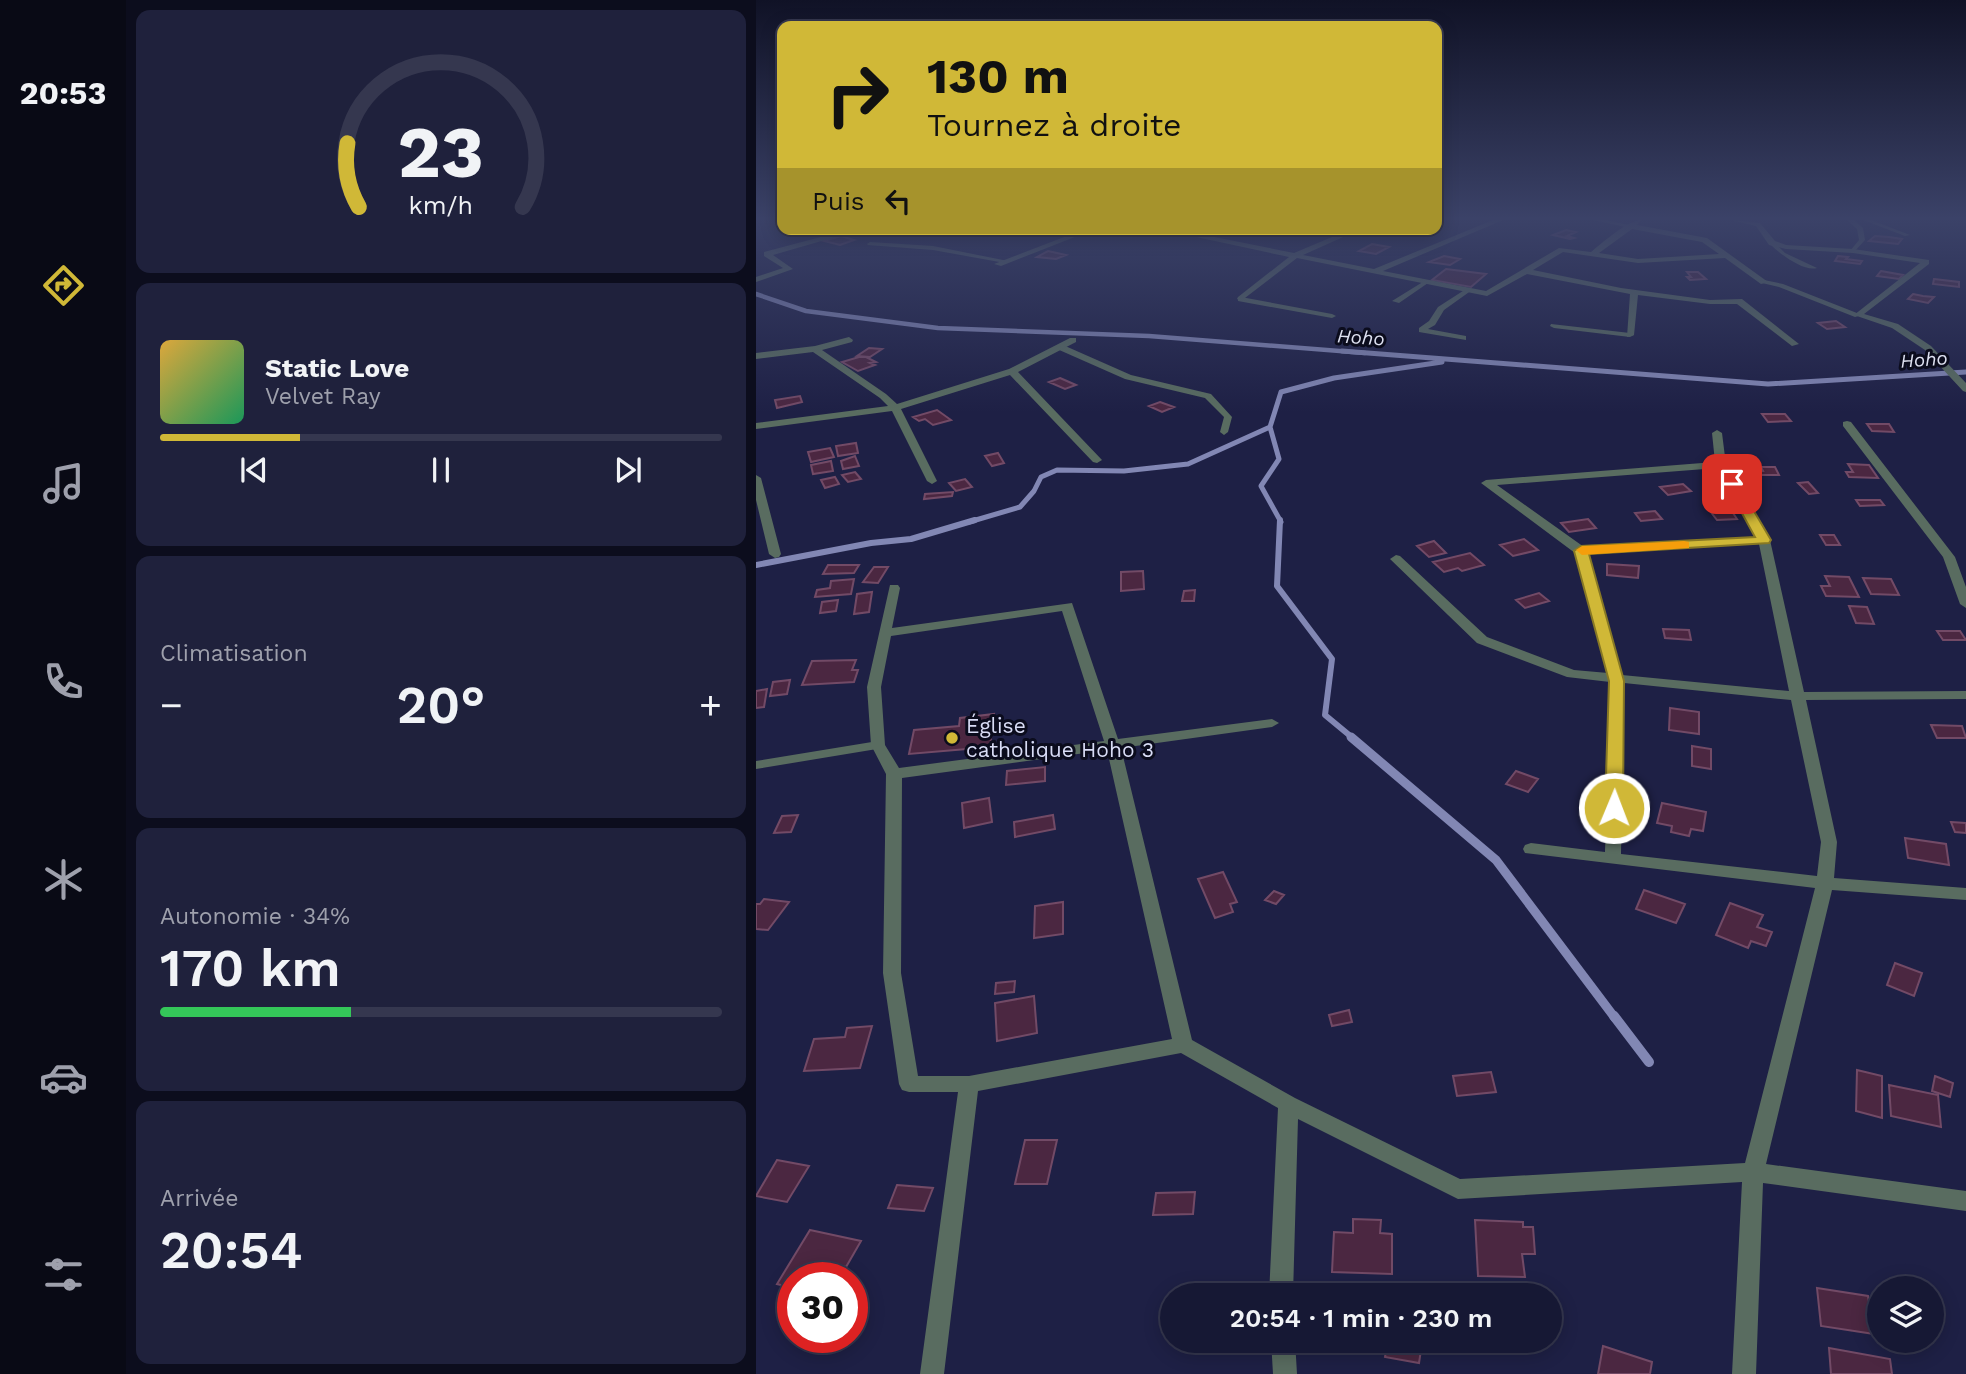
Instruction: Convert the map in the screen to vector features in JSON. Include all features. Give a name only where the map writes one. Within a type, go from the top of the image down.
[{"type":"street","points":[[1241,299],[1260,284]]},
{"type":"street","points":[[1437,284],[1487,294],[1503,284]]},
{"type":"street","points":[[1593,284],[1710,302],[1739,301],[1795,344]]},
{"type":"street","points":[[1858,315],[1897,284]]},
{"type":"street","points":[[1630,335],[1634,292]]},
{"type":"street","points":[[1858,315],[1895,326],[1927,348],[1966,389]]},
{"type":"street","points":[[756,356],[815,349],[849,340]]},
{"type":"street","points":[[756,426],[895,408],[1012,371],[1073,340]]},
{"type":"street","points":[[815,349],[883,396],[895,408],[932,481]]},
{"type":"street","points":[[1012,371],[1097,460]]},
{"type":"street","points":[[1847,424],[1949,557],[1966,604]]},
{"type":"street","points":[[1717,433],[1721,465],[1764,540],[1829,842],[1825,883],[1753,1172],[1744,1374]]},
{"type":"street","points":[[1721,465],[1486,483],[1581,551],[1764,540]]},
{"type":"street","points":[[756,478],[775,554]]},
{"type":"street","points":[[1581,551],[1616,681],[1613,859]]},
{"type":"street","points":[[1949,557],[1966,558]]},
{"type":"street","points":[[1396,559],[1482,640],[1572,674],[1616,681],[1797,696],[1966,695]]},
{"type":"street","points":[[894,588],[874,687],[878,745],[894,774],[892,973],[909,1084],[969,1084],[1183,1045],[1288,1104],[1458,1189],[1753,1172],[1966,1200]]},
{"type":"street","points":[[885,633],[1067,606],[1113,745],[1183,1045]]},
{"type":"street","points":[[894,774],[1272,723]]},
{"type":"street","points":[[1531,849],[1825,883],[1966,894]]},
{"type":"street","points":[[932,1374],[969,1084]]},
{"type":"street","points":[[1281,1283],[1288,1104]]},
{"type":"street","points":[[1284,1353],[1285,1374]]},
{"type":"lane","points":[[1396,301],[1423,284]]},
{"type":"lane","points":[[1776,284],[1858,315]]},
{"type":"lane","points":[[1463,338],[1422,330],[1433,323],[1441,309],[1468,290]]},
{"type":"lane","points":[[1241,299],[1332,316]]},
{"type":"lane","points":[[1554,326],[1630,335]]},
{"type":"lane","points":[[1060,347],[1128,377],[1208,396],[1228,417],[1224,432]]},
{"type":"lane","points":[[756,765],[878,745]]},
{"type":"building","points":[[1934,284],[1959,284],[1959,287]]},
{"type":"building","points":[[1913,294],[1934,297],[1928,303],[1908,299]]},
{"type":"building","points":[[1836,321],[1845,327],[1827,329],[1818,323]]},
{"type":"building","points":[[869,348],[882,349],[870,357],[857,356]]},
{"type":"building","points":[[859,357],[876,362],[870,363],[875,365],[858,371],[842,362]]},
{"type":"building","points":[[1060,378],[1076,385],[1065,389],[1049,382]]},
{"type":"building","points":[[800,396],[802,402],[777,408],[775,400]]},
{"type":"building","points":[[1160,402],[1174,407],[1162,412],[1149,406]]},
{"type":"building","points":[[937,410],[951,420],[933,425],[925,419],[919,421],[913,417]]},
{"type":"building","points":[[1762,414],[1785,414],[1791,421],[1768,422]]},
{"type":"building","points":[[1867,424],[1889,424],[1894,432],[1872,431]]},
{"type":"building","points":[[856,443],[858,453],[838,456],[836,446]]},
{"type":"building","points":[[830,448],[834,457],[811,462],[808,452]]},
{"type":"building","points":[[998,453],[1004,463],[992,466],[985,456]]},
{"type":"building","points":[[855,456],[859,466],[843,469],[841,461]]},
{"type":"building","points":[[831,461],[833,471],[813,474],[811,465]]},
{"type":"building","points":[[1848,464],[1869,465],[1878,478],[1849,477],[1846,472],[1853,472]]},
{"type":"building","points":[[1761,467],[1775,467],[1779,475],[1751,475],[1749,470],[1763,471]]},
{"type":"building","points":[[855,472],[861,479],[848,482],[842,475]]},
{"type":"building","points":[[835,477],[839,484],[825,488],[821,480]]},
{"type":"building","points":[[965,479],[972,487],[956,491],[949,483]]},
{"type":"building","points":[[1808,482],[1818,493],[1809,494],[1798,483]]},
{"type":"building","points":[[1683,484],[1691,491],[1668,495],[1660,487]]},
{"type":"building","points":[[953,492],[952,496],[924,499],[925,494]]},
{"type":"building","points":[[1856,500],[1880,500],[1884,505],[1860,506]]},
{"type":"building","points":[[1731,510],[1737,519],[1717,520],[1710,511]]},
{"type":"building","points":[[1655,511],[1662,519],[1641,521],[1635,513]]},
{"type":"building","points":[[1588,519],[1596,528],[1569,532],[1561,523]]},
{"type":"building","points":[[1820,535],[1834,535],[1840,545],[1826,545]]},
{"type":"building","points":[[1524,539],[1538,550],[1513,556],[1500,545]]},
{"type":"building","points":[[1434,541],[1446,553],[1429,557],[1417,546]]},
{"type":"building","points":[[1470,553],[1484,565],[1462,571],[1458,568],[1444,572],[1433,562]]},
{"type":"building","points":[[1607,564],[1639,566],[1638,578],[1607,575]]},
{"type":"building","points":[[828,565],[859,565],[854,573],[823,574]]},
{"type":"building","points":[[874,567],[888,567],[878,583],[863,582]]},
{"type":"building","points":[[1143,571],[1144,589],[1121,591],[1121,572]]},
{"type":"building","points":[[1825,576],[1849,577],[1859,597],[1826,596],[1821,586],[1830,586]]},
{"type":"building","points":[[1863,578],[1891,579],[1899,595],[1871,594]]},
{"type":"building","points":[[854,579],[851,594],[815,597],[817,590],[830,588],[831,581]]},
{"type":"building","points":[[1195,590],[1194,601],[1182,601],[1184,591]]},
{"type":"building","points":[[872,592],[869,612],[854,614],[857,594]]},
{"type":"building","points":[[1539,593],[1549,601],[1525,608],[1516,600]]},
{"type":"building","points":[[838,600],[836,611],[820,613],[822,602]]},
{"type":"building","points":[[1849,606],[1867,607],[1874,624],[1856,623]]},
{"type":"building","points":[[1663,629],[1689,630],[1691,640],[1665,638]]},
{"type":"building","points":[[1937,631],[1960,631],[1966,640],[1943,640]]},
{"type":"building","points":[[856,660],[852,670],[858,670],[854,682],[802,685],[812,661]]},
{"type":"building","points":[[790,680],[787,694],[770,696],[773,682]]},
{"type":"building","points":[[767,689],[764,707],[756,708],[756,691]]},
{"type":"building","points":[[1670,708],[1699,712],[1699,734],[1669,730]]},
{"type":"building","name":"Église catholique Hoho 3","points":[[994,714],[990,747],[909,754],[914,730],[959,726],[960,718]]},
{"type":"building","points":[[1931,725],[1962,726],[1966,738],[1937,738]]},
{"type":"building","points":[[1692,746],[1711,749],[1711,769],[1692,766]]},
{"type":"building","points":[[1045,767],[1045,781],[1006,785],[1007,771]]},
{"type":"building","points":[[1516,771],[1538,779],[1528,792],[1506,784]]},
{"type":"building","points":[[989,798],[992,822],[964,828],[962,803]]},
{"type":"building","points":[[1662,803],[1706,812],[1703,831],[1691,829],[1689,836],[1671,832],[1672,826],[1657,823]]},
{"type":"building","points":[[798,815],[791,832],[774,833],[782,816]]},
{"type":"building","points":[[1053,815],[1055,829],[1015,837],[1014,822]]},
{"type":"building","points":[[1951,822],[1966,823],[1966,833],[1955,832]]},
{"type":"building","points":[[1905,838],[1946,844],[1949,865],[1908,858]]},
{"type":"building","points":[[1223,872],[1237,902],[1230,904],[1233,912],[1215,918],[1198,879]]},
{"type":"building","points":[[1644,890],[1685,904],[1676,923],[1636,909]]},
{"type":"building","points":[[1274,891],[1284,895],[1276,904],[1265,900]]},
{"type":"building","points":[[764,899],[789,902],[768,930],[756,929],[756,904],[760,904]]},
{"type":"building","points":[[1063,902],[1063,934],[1034,938],[1035,906]]},
{"type":"building","points":[[1730,903],[1763,915],[1757,927],[1772,932],[1766,946],[1751,941],[1748,948],[1716,935]]},
{"type":"building","points":[[1895,963],[1922,973],[1914,996],[1887,985]]},
{"type":"building","points":[[1015,981],[1014,992],[995,994],[996,983]]},
{"type":"building","points":[[1034,996],[1037,1033],[997,1041],[995,1003]]},
{"type":"building","points":[[1349,1010],[1352,1022],[1332,1026],[1329,1015]]},
{"type":"building","points":[[872,1026],[860,1068],[804,1071],[814,1039],[845,1037],[847,1028]]},
{"type":"building","points":[[1857,1070],[1882,1076],[1882,1118],[1856,1111]]},
{"type":"building","points":[[1491,1072],[1496,1092],[1457,1096],[1453,1076]]},
{"type":"building","points":[[1935,1076],[1953,1083],[1950,1097],[1932,1091]]},
{"type":"building","points":[[1889,1085],[1938,1095],[1941,1127],[1891,1116]]},
{"type":"building","points":[[1025,1140],[1057,1140],[1047,1184],[1015,1184]]},
{"type":"building","points":[[777,1160],[809,1166],[787,1202],[756,1196]]},
{"type":"building","points":[[897,1185],[933,1188],[924,1211],[888,1208]]},
{"type":"building","points":[[1195,1192],[1193,1214],[1153,1215],[1156,1193]]},
{"type":"building","points":[[1353,1219],[1381,1220],[1380,1233],[1392,1234],[1392,1274],[1332,1272],[1334,1232],[1353,1233]]},
{"type":"building","points":[[1475,1220],[1523,1222],[1523,1227],[1533,1227],[1535,1254],[1522,1254],[1525,1277],[1478,1276]]},
{"type":"building","points":[[810,1230],[861,1241],[849,1262],[790,1262]]},
{"type":"building","points":[[1817,1288],[1867,1296],[1867,1333],[1821,1326]]},
{"type":"building","points":[[1603,1346],[1652,1362],[1650,1374],[1598,1374]]},
{"type":"building","points":[[1829,1348],[1890,1359],[1892,1374],[1831,1374]]},
{"type":"building","points":[[1386,1353],[1421,1353],[1419,1363],[1385,1357]]},
{"type":"waterway","name":"Hoho","points":[[756,294],[806,311],[938,328],[1149,336],[1365,353]]},
{"type":"waterway","name":"Hoho","points":[[1342,351],[1768,384],[1966,372]]},
{"type":"waterway","points":[[1270,427],[1281,392],[1334,378],[1442,362]]},
{"type":"waterway","points":[[969,522],[1020,507],[1034,491],[1041,477],[1057,470],[1124,471],[1188,464],[1270,427]]},
{"type":"waterway","points":[[1270,427],[1279,459],[1261,486],[1280,520]]},
{"type":"waterway","points":[[756,565],[871,543],[911,539],[975,520]]},
{"type":"waterway","points":[[1280,520],[1277,586],[1332,659],[1325,715],[1354,739]]},
{"type":"waterway","points":[[1351,737],[1496,860],[1615,1018]]},
{"type":"waterway","points":[[1614,1016],[1649,1062]]},
{"type":"slow traffic","points":[[1582,550],[1684,545]]},
{"type":"place","name":"Église catholique Hoho 3","points":[[952,738]]},
{"type":"route","points":[[1614,808],[1616,681],[1581,551],[1764,540],[1732,484]]}]
